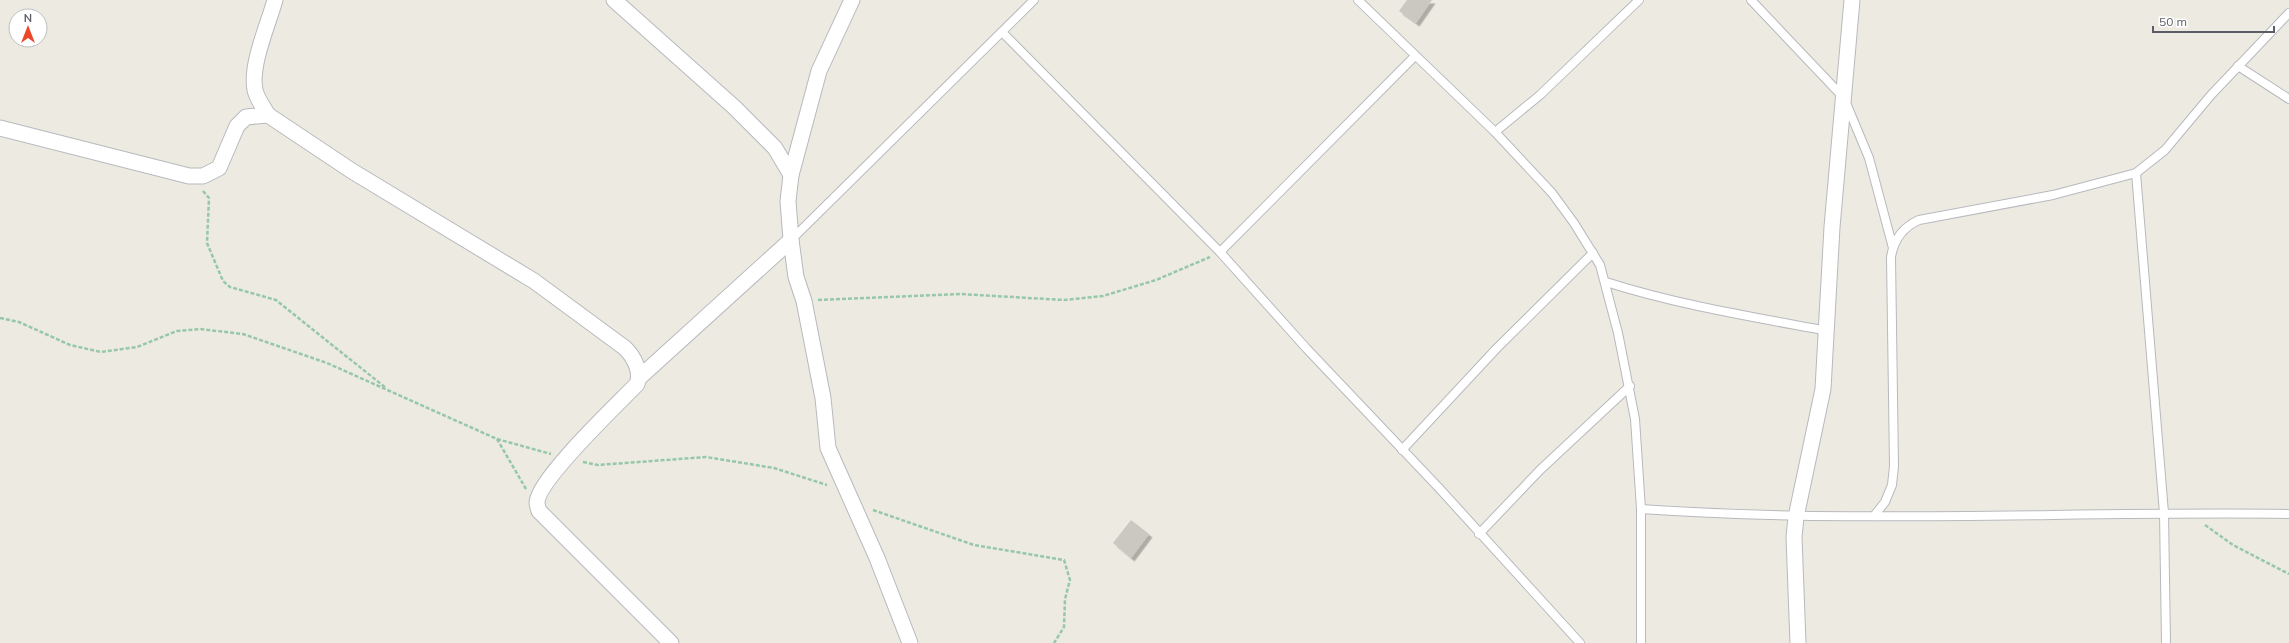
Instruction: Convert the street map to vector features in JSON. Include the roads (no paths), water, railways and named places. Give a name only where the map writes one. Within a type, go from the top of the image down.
[{"type":"street","points":[[275,0],[255,68],[254,82],[256,92],[268,116],[352,171],[534,281],[625,348],[632,355],[640,377]]},
{"type":"street","points":[[614,0],[734,107],[775,148],[791,175]]},
{"type":"street","points":[[852,0],[819,71],[791,175],[788,200],[791,240],[796,277],[804,301],[823,398],[828,448],[877,558],[910,643]]},
{"type":"street","points":[[1798,643],[1794,537],[1796,517],[1823,389],[1828,331],[1832,227],[1852,0]]},
{"type":"street","points":[[0,128],[189,176],[203,176],[219,168],[237,126],[246,117],[268,116]]},
{"type":"street","points":[[670,643],[539,511],[537,501],[544,486],[566,458],[637,384],[640,377],[791,240]]},
{"type":"lane","points":[[791,240],[1034,0]]},
{"type":"lane","points":[[1358,0],[1495,132],[1552,193],[1593,253],[1606,282],[1630,386],[1638,453],[1641,509],[1641,643]]},
{"type":"lane","points":[[1495,132],[1540,95],[1639,0]]},
{"type":"lane","points":[[1751,0],[1844,98],[1869,158],[1893,248],[1891,267],[1894,466],[1890,490],[1886,502],[1874,516]]},
{"type":"lane","points":[[1893,248],[1902,231],[1909,224],[1919,220],[2053,195],[2136,173],[2165,150],[2238,66],[2289,13]]},
{"type":"lane","points":[[1002,32],[1220,252],[1580,643]]},
{"type":"lane","points":[[1220,252],[1416,56]]},
{"type":"lane","points":[[2238,66],[2289,99]]},
{"type":"lane","points":[[2136,173],[2164,513],[2166,643]]},
{"type":"lane","points":[[1402,450],[1497,348],[1593,253]]},
{"type":"lane","points":[[1606,282],[1650,296],[1680,303],[1828,331]]},
{"type":"lane","points":[[1479,534],[1540,470],[1630,386]]},
{"type":"lane","points":[[1641,509],[1796,517],[2164,513],[2289,514]]}]
